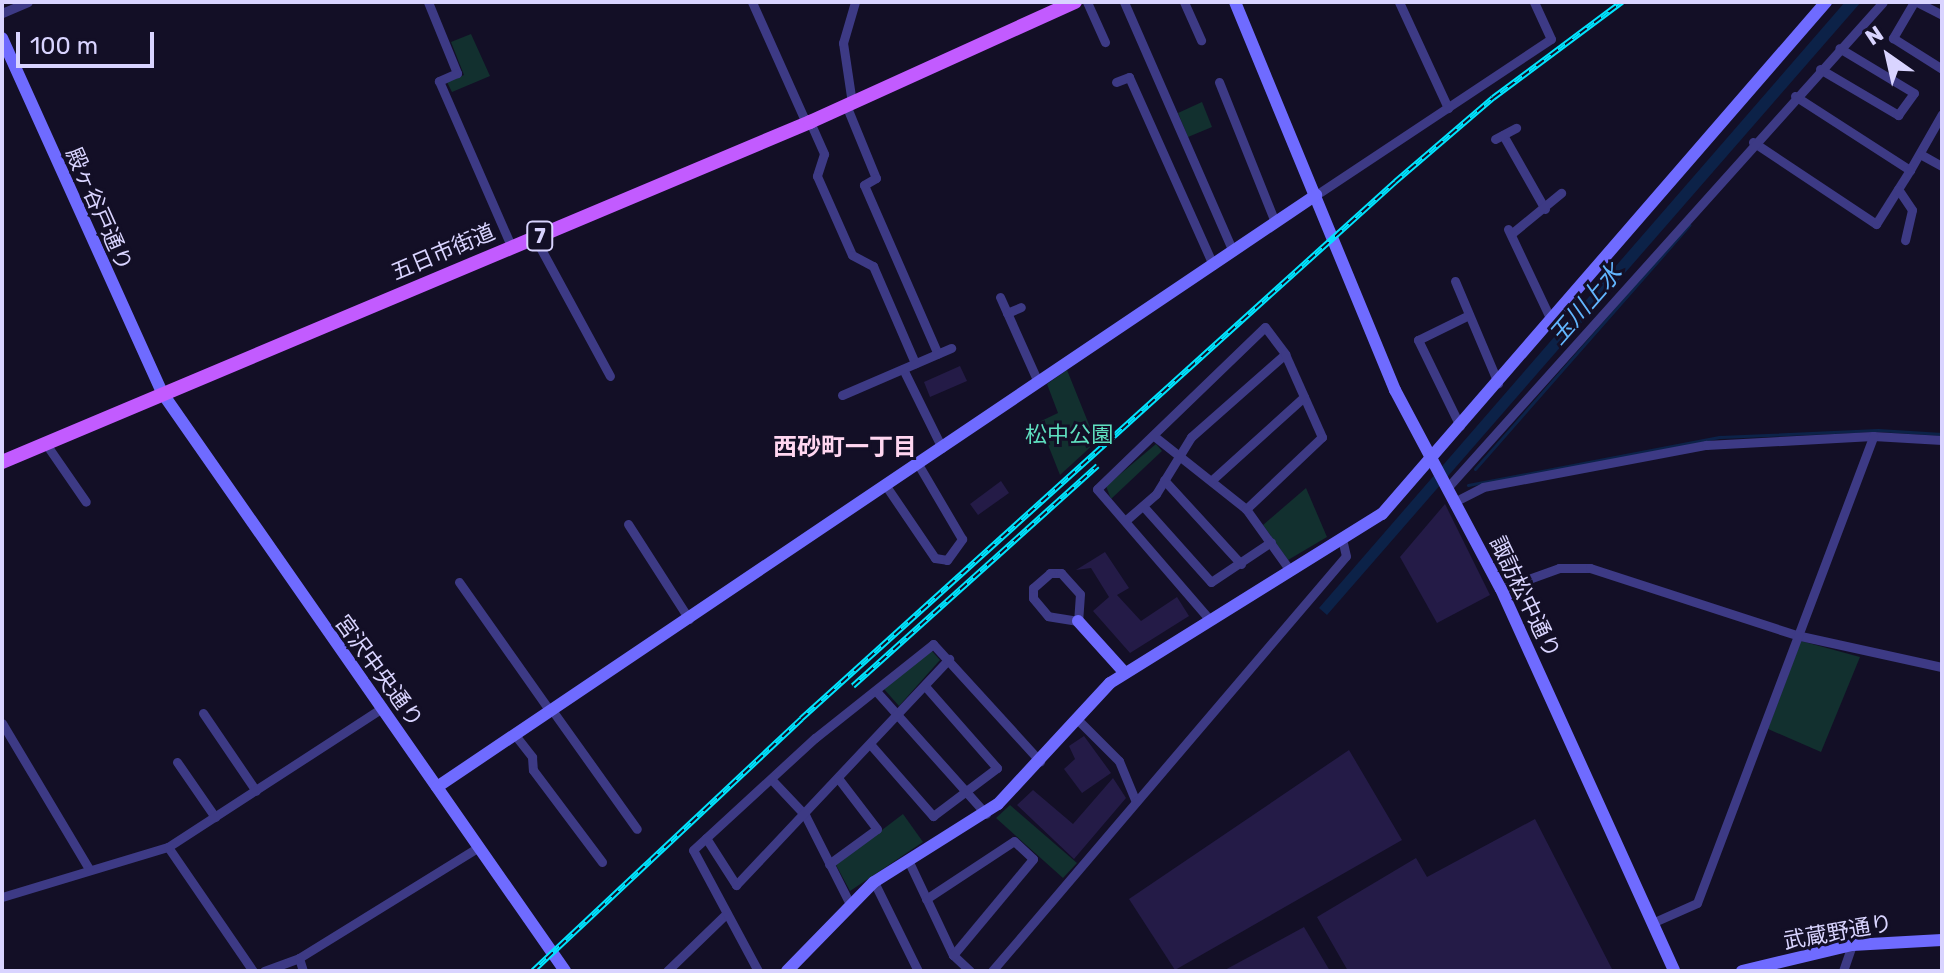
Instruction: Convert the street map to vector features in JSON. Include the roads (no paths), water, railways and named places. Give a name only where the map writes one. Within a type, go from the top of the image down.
[{"type":"main road","name":"五日市街道","points":[[2,462],[808,122],[1075,2]]},
{"type":"street","points":[[2,13],[28,2]]},
{"type":"street","points":[[428,2],[457,73],[439,81],[512,248]]},
{"type":"street","points":[[752,2],[824,154],[817,176],[852,255],[873,266],[915,363]]},
{"type":"street","points":[[855,2],[843,43],[849,104],[876,178],[864,185],[938,354]]},
{"type":"street","points":[[1087,2],[1105,42]]},
{"type":"street","points":[[1124,2],[1233,251]]},
{"type":"street","points":[[1184,2],[1201,40]]},
{"type":"street","name":"諏訪松中通り","points":[[1235,2],[1395,390],[1501,589],[1674,971]]},
{"type":"street","points":[[1399,2],[1448,108]]},
{"type":"street","points":[[437,787],[1551,39],[1534,2]]},
{"type":"street","points":[[787,971],[874,882],[986,814],[1125,673],[1382,514],[1435,463],[1460,426],[1826,2]]},
{"type":"street","points":[[1446,484],[1883,2]]},
{"type":"street","points":[[1942,15],[1915,2],[1893,38],[1942,69]]},
{"type":"street","name":"殿ヶ谷戸通り","points":[[2,38],[163,394]]},
{"type":"street","points":[[1820,69],[1898,115],[1914,93],[1839,48]]},
{"type":"street","points":[[1116,82],[1129,77],[1213,265]]},
{"type":"street","points":[[1220,89],[1246,163],[1275,222]]},
{"type":"street","points":[[1795,96],[1910,170]]},
{"type":"street","points":[[1753,142],[1876,224],[1942,114]]},
{"type":"street","points":[[1516,128],[1499,137],[1545,209]]},
{"type":"street","points":[[1920,154],[1942,166]]},
{"type":"street","points":[[1898,189],[1912,210],[1905,240]]},
{"type":"street","points":[[1552,322],[1510,232],[1545,209],[1561,193]]},
{"type":"street","points":[[535,238],[610,376]]},
{"type":"street","points":[[1455,281],[1467,316],[1498,383]]},
{"type":"street","points":[[1000,297],[1038,382]]},
{"type":"street","points":[[1007,313],[1021,307]]},
{"type":"street","points":[[1460,426],[1418,340],[1467,316]]},
{"type":"street","points":[[1210,620],[1097,489],[1265,327],[1285,354],[1321,441],[1246,509]]},
{"type":"street","points":[[842,395],[951,348]]},
{"type":"street","points":[[1125,521],[1143,506],[1164,480],[1191,437],[1285,354]]},
{"type":"street","points":[[903,369],[942,448]]},
{"type":"street","name":"宮沢中央通り","points":[[163,394],[565,971]]},
{"type":"street","points":[[1212,480],[1304,397]]},
{"type":"street","points":[[1154,436],[1246,509],[1289,569]]},
{"type":"street","points":[[1456,501],[1483,487],[1706,445],[1873,436],[1942,440]]},
{"type":"street","points":[[1652,923],[1697,903],[1873,436]]},
{"type":"street","points":[[46,444],[86,502]]},
{"type":"street","points":[[886,486],[935,558],[957,554],[960,533],[918,464]]},
{"type":"street","points":[[1164,480],[1241,564]]},
{"type":"street","points":[[1143,506],[1211,582],[1271,542]]},
{"type":"street","points":[[628,524],[689,619]]},
{"type":"street","points":[[992,971],[1346,556],[1342,539]]},
{"type":"street","points":[[1501,589],[1579,566],[1796,635],[1942,667]]},
{"type":"street","points":[[1074,616],[1080,594],[1061,573],[1050,573],[1033,588],[1048,616],[1074,616],[1125,673]]},
{"type":"street","points":[[459,582],[631,826]]},
{"type":"street","points":[[758,971],[693,850],[771,779],[933,644],[1040,761]]},
{"type":"street","points":[[706,838],[736,885],[949,659]]},
{"type":"street","points":[[870,744],[933,816],[997,768],[925,686]]},
{"type":"street","points":[[876,691],[986,814]]},
{"type":"street","points":[[2,897],[88,867],[168,847],[382,708]]},
{"type":"street","points":[[203,713],[256,791]]},
{"type":"street","points":[[1078,720],[1119,761],[1136,802]]},
{"type":"street","points":[[2,723],[88,867]]},
{"type":"street","points":[[515,735],[532,757],[533,770],[602,862]]},
{"type":"street","points":[[177,762],[215,817]]},
{"type":"street","points":[[829,864],[877,829],[838,778]]},
{"type":"street","points":[[771,779],[805,815],[850,904]]},
{"type":"street","points":[[926,899],[1014,841],[1033,859],[953,955]]},
{"type":"street","points":[[168,847],[253,971]]},
{"type":"street","points":[[264,971],[299,958],[479,847]]},
{"type":"street","points":[[908,860],[953,955],[970,971]]},
{"type":"street","points":[[874,882],[918,971]]},
{"type":"street","points":[[667,971],[727,913]]},
{"type":"street","name":"武蔵野通り","points":[[1742,971],[1852,945],[1942,940]]},
{"type":"street","points":[[1843,971],[1852,945]]},
{"type":"street","points":[[299,958],[303,971]]},
{"type":"water","name":"玉川上水","points":[[1845,2],[1861,2],[1327,615],[1319,608]]},
{"type":"waterway","name":"玉川上水","points":[[1475,469],[1689,225]]},
{"type":"waterway","points":[[1468,485],[1720,437],[1878,430],[1942,434]]},
{"type":"railway","points":[[533,971],[801,719],[1395,182],[1493,98],[1622,2]]},
{"type":"railway","points":[[853,686],[1097,466]]},
{"type":"district","name":"西砂町一丁目","points":[[845,448]]},
{"type":"park label","name":"松中公園","points":[[1069,435]]}]
